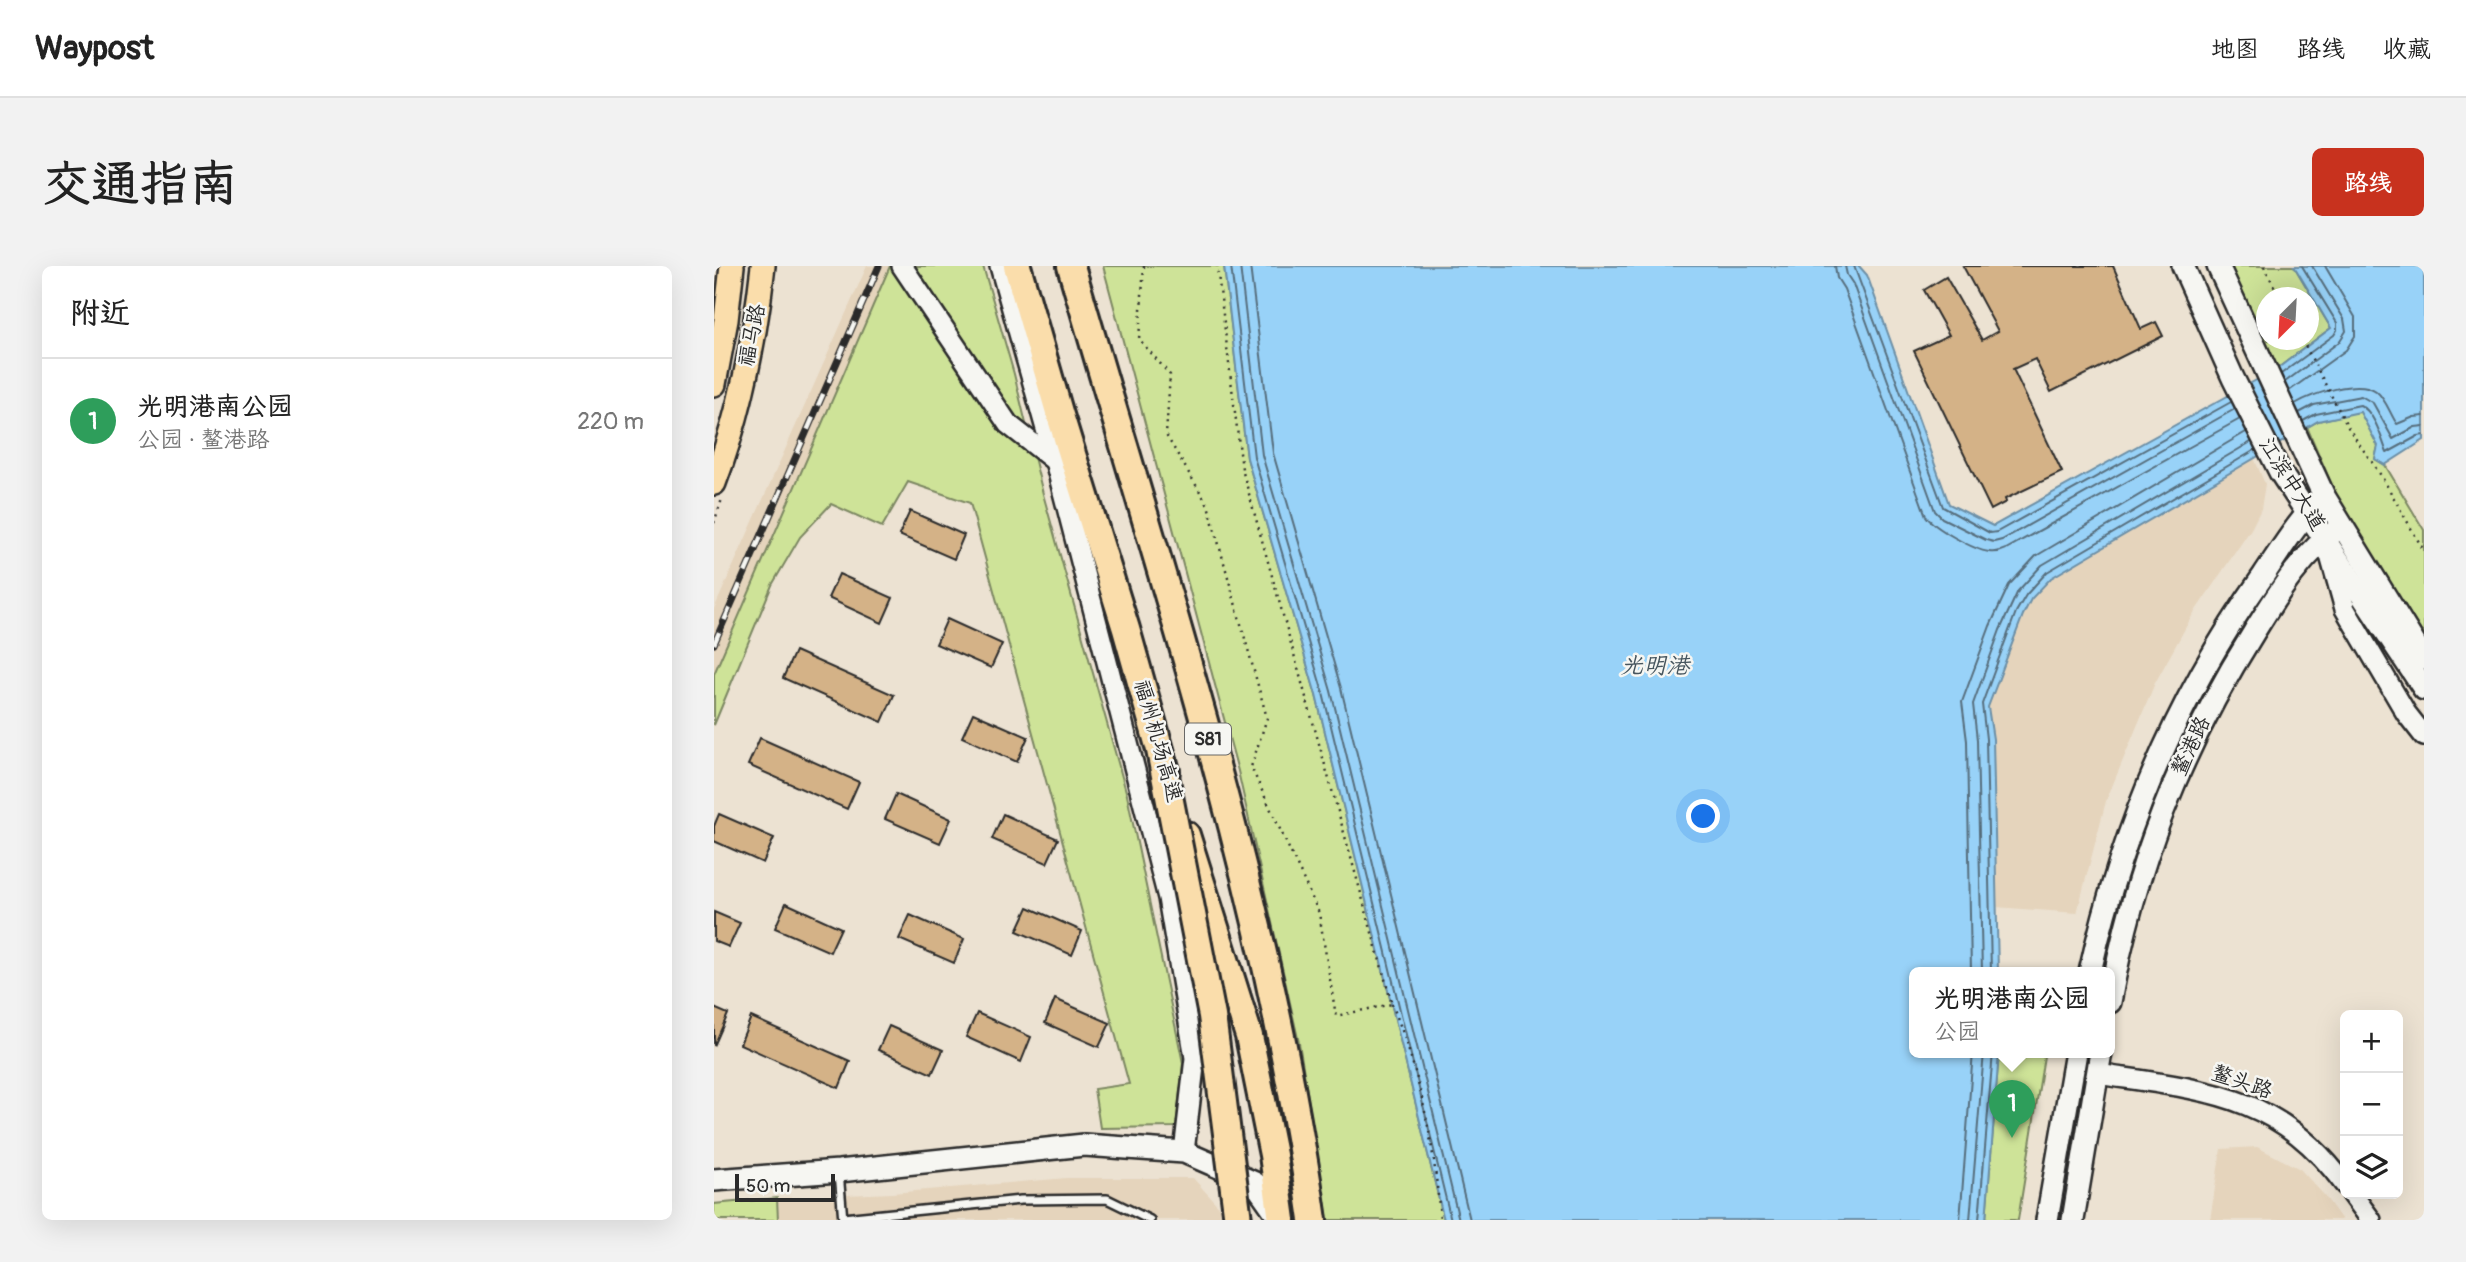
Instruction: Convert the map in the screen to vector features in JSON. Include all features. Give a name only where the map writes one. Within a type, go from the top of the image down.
[{"type":"highway","name":"福州机场高速","points":[[1017,266],[1160,750],[1249,1036],[1273,1155],[1281,1220]]},
{"type":"highway","name":"S81","points":[[1071,266],[1234,829],[1280,1021],[1313,1220]]},
{"type":"highway","points":[[1160,750],[1212,1016],[1238,1220]]},
{"type":"main road","name":"福马路","points":[[714,384],[726,320],[732,266]]},
{"type":"main road","name":"福马路","points":[[714,483],[747,360],[763,266]]},
{"type":"main road","name":"江滨中大道","points":[[2183,266],[2273,457],[2307,512],[2334,532],[2384,590],[2424,659]]},
{"type":"main road","name":"江滨中大道","points":[[2218,266],[2324,496],[2334,532],[2424,689]]},
{"type":"main road","name":"鳌港路","points":[[2091,967],[2121,855],[2156,763],[2219,641],[2307,512],[2324,496]]},
{"type":"main road","name":"鳌港路","points":[[2115,974],[2141,869],[2170,791],[2213,699],[2295,570],[2334,532]]},
{"type":"main road","points":[[2047,1220],[2075,1058]]},
{"type":"main road","points":[[2073,1220],[2100,1058]]},
{"type":"main road","points":[[714,1180],[839,1171],[1084,1145],[1184,1152],[1255,1183],[1281,1220]]},
{"type":"street","points":[[902,266],[1008,424],[1055,461]]},
{"type":"street","points":[[1000,266],[1055,461],[1168,898],[1195,1058],[1184,1152]]},
{"type":"street","points":[[2334,532],[2346,609],[2406,713],[2424,736]]},
{"type":"street","name":"鳌头路","points":[[2097,1074],[2221,1096],[2256,1108],[2305,1139],[2340,1179]]},
{"type":"street","points":[[2356,1199],[2371,1220]]},
{"type":"lane","points":[[839,1171],[843,1219],[1021,1200],[1107,1199],[1150,1220]]},
{"type":"path","points":[[1144,266],[1139,339],[1170,375],[1166,435],[1209,505],[1268,718],[1251,767],[1319,913],[1336,1016],[1392,1004]]},
{"type":"path","points":[[1217,266],[1242,469],[1392,1004],[1423,1096],[1437,1170],[1440,1220]]},
{"type":"path","points":[[2264,266],[2274,287]]},
{"type":"path","points":[[2307,350],[2349,429],[2382,477],[2424,551]]},
{"type":"shaded area","points":[[867,266],[890,266],[714,675],[714,609]]},
{"type":"shaded area","points":[[2254,458],[2265,484],[2261,509],[2251,529],[2192,616],[2155,683],[2106,801],[2077,913],[1996,907],[1993,739],[1988,707],[2031,599],[2050,578]]},
{"type":"shaded area","points":[[2257,1147],[2300,1169],[2342,1220],[2210,1220],[2221,1149]]},
{"type":"shaded area","points":[[1067,1178],[1193,1178],[1231,1220],[778,1220],[777,1198],[892,1193]]},
{"type":"green space","points":[[890,266],[983,266],[1127,795],[1183,1063],[1176,1127],[1100,1128],[1094,1089],[1129,1084],[970,503],[908,482],[882,527],[831,504],[800,537],[772,585],[714,725],[714,674]]},
{"type":"green space","points":[[1103,266],[1224,266],[1247,458],[1316,695],[1444,1220],[1328,1220],[1299,1043],[1238,771]]},
{"type":"green space","points":[[2225,266],[2294,266],[2307,287],[2256,287],[2256,326]]},
{"type":"green space","points":[[2319,308],[2331,328],[2319,337]]},
{"type":"green space","points":[[2269,350],[2302,350],[2278,368]]},
{"type":"green space","points":[[2360,411],[2378,446],[2375,459],[2385,465],[2424,530],[2424,636],[2340,504],[2307,427],[2318,421]]},
{"type":"green space","points":[[1999,1058],[2044,1058],[2018,1220],[1986,1220]]},
{"type":"green space","points":[[777,1198],[778,1220],[714,1220],[714,1204]]},
{"type":"water","name":"光明港","points":[[1224,266],[1859,266],[1867,275],[1949,504],[1993,526],[2278,368],[2302,350],[2319,350],[2319,337],[2331,328],[2319,308],[2319,287],[2307,287],[2294,266],[2424,266],[2424,440],[2385,465],[2375,459],[2378,446],[2360,412],[2318,421],[2051,578],[2031,599],[2023,615],[1988,707],[1993,739],[1998,967],[1909,967],[1909,1058],[1999,1058],[1986,1220],[1444,1220],[1316,695],[1247,458]]},
{"type":"building","points":[[1963,266],[2113,266],[2141,329],[2156,322],[2163,336],[2051,392],[2035,359],[2013,369],[2062,472],[2005,499],[2006,502],[1991,510],[1914,351],[1949,335],[1924,290],[1946,277],[1982,340],[1998,331]]},
{"type":"building","points":[[910,511],[964,535],[954,559],[899,535]]},
{"type":"building","points":[[839,574],[893,598],[882,623],[828,598]]},
{"type":"building","points":[[947,619],[1002,644],[991,668],[936,644]]},
{"type":"building","points":[[795,651],[894,695],[882,722],[783,678]]},
{"type":"building","points":[[973,713],[1028,737],[1017,762],[962,737]]},
{"type":"building","points":[[760,738],[859,782],[847,809],[748,765]]},
{"type":"building","points":[[896,794],[951,819],[940,843],[885,819]]},
{"type":"building","points":[[719,814],[774,838],[763,863],[714,841],[714,826]]},
{"type":"building","points":[[1003,814],[1058,839],[1047,863],[992,839]]},
{"type":"building","points":[[786,903],[841,928],[830,952],[775,928]]},
{"type":"building","points":[[1028,907],[1082,931],[1072,955],[1017,931]]},
{"type":"building","points":[[714,912],[740,923],[729,947],[714,941]]},
{"type":"building","points":[[910,915],[964,939],[954,963],[899,939]]},
{"type":"building","points":[[1055,999],[1110,1023],[1099,1047],[1045,1023]]},
{"type":"building","points":[[714,1008],[728,1014],[714,1046]]},
{"type":"building","points":[[977,1013],[1031,1037],[1021,1062],[966,1037]]},
{"type":"building","points":[[751,1017],[850,1061],[839,1088],[740,1044]]},
{"type":"building","points":[[889,1026],[943,1050],[932,1074],[878,1050]]},
{"type":"railway","points":[[714,644],[879,266]]},
{"type":"place","name":"光明港南公园","points":[[2012,1138]]}]
